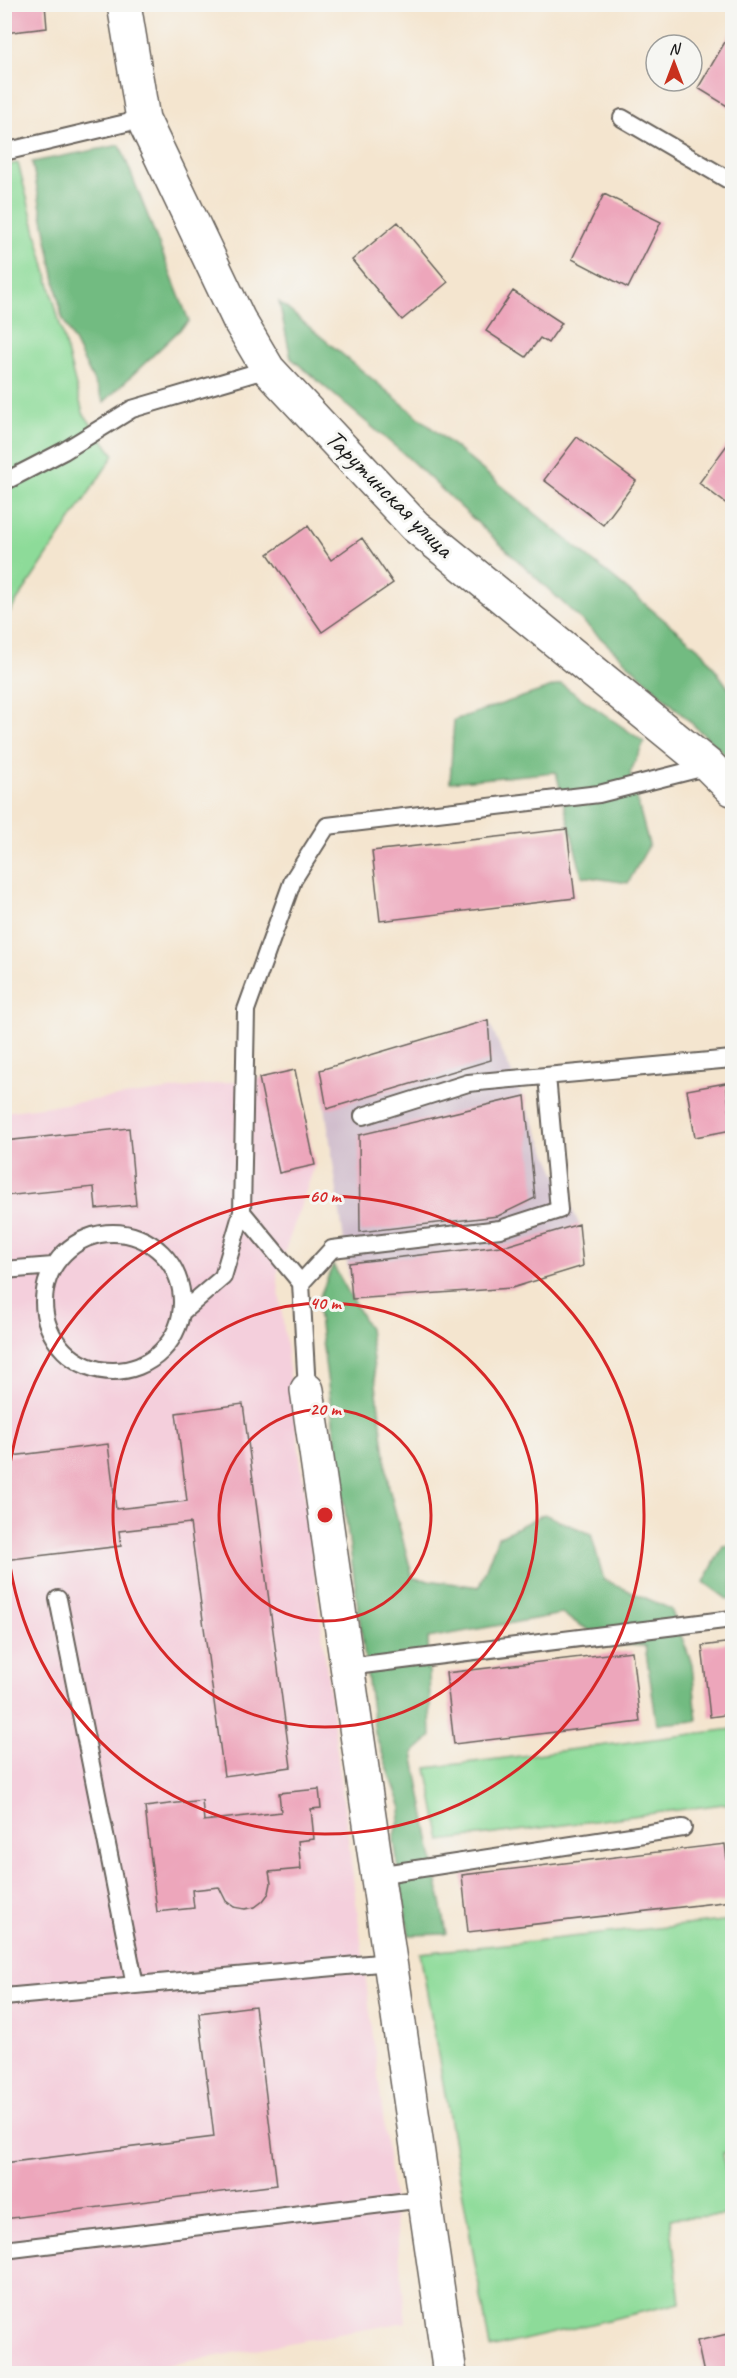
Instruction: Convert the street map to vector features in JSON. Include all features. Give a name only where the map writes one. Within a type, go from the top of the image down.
[{"type":"street","name":"Тарутинская улица","points":[[124,4],[143,118],[239,320],[268,369],[415,526],[709,766],[732,789]]},
{"type":"street","points":[[307,1390],[450,2373]]},
{"type":"lane","points":[[4,152],[143,118]]},
{"type":"lane","points":[[622,118],[732,182]]},
{"type":"lane","points":[[4,482],[64,451],[132,409],[268,369]]},
{"type":"lane","points":[[182,1312],[223,1277],[242,1212],[246,1010],[293,880],[327,826],[599,794],[709,766]]},
{"type":"lane","points":[[363,1116],[468,1083],[732,1059]]},
{"type":"lane","points":[[301,1282],[332,1249],[500,1229],[559,1210],[547,1076]]},
{"type":"lane","points":[[242,1212],[301,1282],[307,1390]]},
{"type":"lane","points":[[123,1233],[148,1242],[169,1260],[180,1285],[182,1312],[172,1338],[154,1358],[130,1369],[102,1371],[77,1361],[57,1343],[45,1319],[44,1291],[53,1266],[71,1246],[96,1234],[123,1233]]},
{"type":"lane","points":[[4,1270],[53,1266]]},
{"type":"lane","points":[[58,1599],[135,1985]]},
{"type":"lane","points":[[347,1667],[732,1619]]},
{"type":"lane","points":[[377,1875],[683,1828]]},
{"type":"lane","points":[[4,1997],[390,1962]]},
{"type":"lane","points":[[4,2250],[423,2199]]},
{"type":"shaded area","points":[[488,1020],[579,1224],[583,1266],[512,1288],[352,1299],[320,1070]]},
{"type":"shaded area","points":[[295,1070],[315,1165],[277,1274],[394,2203],[406,2322],[122,2373],[5,2373],[4,1112],[259,1078]]},
{"type":"green space","points":[[120,145],[189,321],[104,402],[62,317],[32,162]]},
{"type":"green space","points":[[18,163],[83,413],[114,455],[5,619],[4,166]]},
{"type":"green space","points":[[279,302],[703,652],[732,693],[732,761],[404,454],[291,358]]},
{"type":"green space","points":[[561,684],[644,742],[630,773],[649,845],[628,883],[582,876],[556,772],[450,782],[454,720]]},
{"type":"green space","points":[[333,1265],[369,1329],[389,1488],[413,1578],[479,1587],[498,1537],[544,1514],[591,1534],[604,1580],[671,1609],[692,1664],[697,1721],[657,1724],[645,1646],[612,1644],[562,1614],[428,1638],[431,1737],[413,1753],[447,1934],[409,1935],[394,1840],[402,1808],[375,1733],[317,1303]]},
{"type":"green space","points":[[732,1545],[732,1598],[727,1599],[704,1582],[723,1546]]},
{"type":"green space","points":[[732,1729],[732,1809],[731,1803],[441,1841],[427,1768]]},
{"type":"green space","points":[[732,1920],[732,2152],[723,2153],[732,2215],[670,2218],[680,2303],[490,2348],[420,1953]]},
{"type":"building","points":[[4,4],[45,4],[47,28],[4,33]]},
{"type":"building","points":[[732,30],[732,109],[704,92],[704,78]]},
{"type":"building","points":[[604,194],[661,222],[628,288],[572,259]]},
{"type":"building","points":[[398,222],[448,282],[402,320],[352,260]]},
{"type":"building","points":[[513,291],[562,323],[548,343],[540,338],[526,357],[486,331]]},
{"type":"building","points":[[577,437],[636,481],[603,525],[544,480]]},
{"type":"building","points":[[727,445],[732,449],[732,508],[699,483]]},
{"type":"building","points":[[308,526],[331,560],[362,538],[393,583],[322,632],[268,554]]},
{"type":"building","points":[[567,829],[575,898],[380,921],[372,851]]},
{"type":"building","points":[[488,1020],[491,1060],[327,1109],[320,1070]]},
{"type":"building","points":[[295,1070],[315,1165],[279,1173],[259,1078]]},
{"type":"building","points":[[726,1083],[732,1130],[695,1137],[687,1090]]},
{"type":"building","points":[[525,1096],[535,1198],[498,1216],[360,1232],[359,1135]]},
{"type":"building","points":[[129,1128],[136,1205],[96,1209],[94,1187],[4,1196],[4,1141]]},
{"type":"building","points":[[579,1224],[583,1266],[512,1288],[352,1299],[349,1263],[509,1245]]},
{"type":"building","points":[[243,1404],[291,1767],[224,1776],[190,1523],[119,1531],[121,1546],[4,1560],[4,1457],[108,1444],[116,1509],[187,1501],[176,1413]]},
{"type":"building","points":[[732,1642],[732,1714],[710,1717],[702,1646]]},
{"type":"building","points":[[632,1651],[640,1722],[454,1744],[446,1673]]},
{"type":"building","points":[[319,1789],[321,1808],[311,1809],[314,1839],[298,1841],[301,1869],[269,1872],[271,1883],[269,1893],[263,1901],[255,1907],[245,1909],[234,1907],[226,1901],[219,1887],[192,1890],[194,1908],[157,1912],[145,1807],[202,1800],[204,1821],[281,1812],[279,1793]]},
{"type":"building","points":[[725,1844],[732,1901],[468,1932],[462,1875]]},
{"type":"building","points":[[255,2006],[277,2185],[4,2219],[4,2163],[214,2137],[199,2013]]},
{"type":"building","points":[[732,2333],[732,2374],[704,2374],[697,2341]]}]
